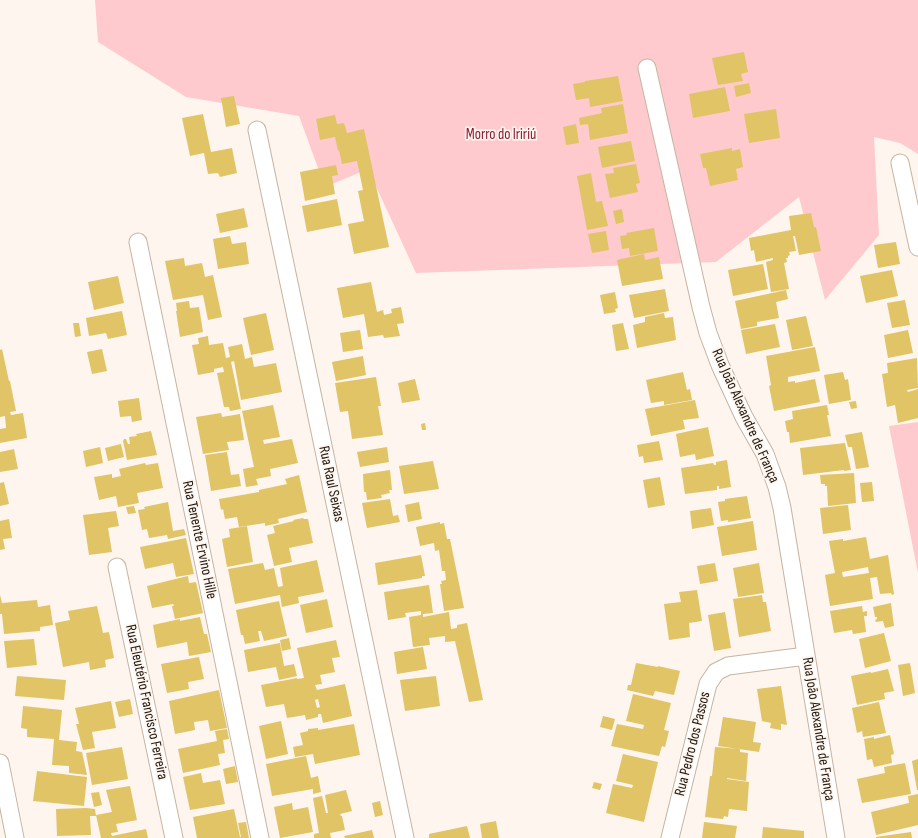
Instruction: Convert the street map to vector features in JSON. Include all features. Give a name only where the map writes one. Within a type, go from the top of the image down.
[{"type":"street","name":"Rua João Alexandre de França","points":[[647,68],[706,326],[720,365],[744,417],[765,454],[777,487],[782,508],[836,838]]},
{"type":"street","name":"Rua Raul Seixas","points":[[257,130],[405,838]]},
{"type":"street","points":[[900,163],[918,247]]},
{"type":"street","name":"Rua Tenente Ervino Hille","points":[[138,242],[260,838]]},
{"type":"street","name":"Rua Eleutério Francisco Ferreira","points":[[117,567],[174,838]]},
{"type":"street","name":"Rua Pedro dos Passos","points":[[670,838],[708,684],[716,672],[728,666],[806,656]]},
{"type":"street","points":[[0,763],[15,838]]},
{"type":"green space","name":"Morro do Iririú","points":[[95,0],[918,0],[918,154],[900,143],[874,137],[879,235],[825,300],[799,197],[716,262],[416,273],[368,169],[325,187],[299,116],[186,97],[98,42]]},
{"type":"green space","points":[[918,422],[918,573],[889,426]]},
{"type":"building","points":[[744,52],[748,72],[741,74],[743,81],[718,85],[712,58]]},
{"type":"building","points":[[618,76],[623,101],[590,107],[589,98],[576,100],[573,84]]},
{"type":"building","points":[[749,83],[751,93],[736,97],[734,86]]},
{"type":"building","points":[[725,87],[730,111],[693,118],[689,94]]},
{"type":"building","points":[[234,96],[240,124],[226,127],[221,98]]},
{"type":"building","points":[[623,104],[628,133],[590,140],[588,124],[580,125],[579,118],[602,113],[601,108]]},
{"type":"building","points":[[776,109],[780,138],[749,143],[744,114]]},
{"type":"building","points":[[203,114],[211,152],[232,148],[237,173],[220,177],[218,173],[208,174],[204,153],[190,156],[182,118]]},
{"type":"building","points":[[335,115],[337,124],[344,123],[347,133],[364,129],[389,247],[354,254],[348,224],[364,221],[358,191],[363,190],[357,161],[342,164],[335,137],[320,140],[316,119]]},
{"type":"building","points":[[576,124],[579,143],[566,145],[563,127]]},
{"type":"building","points":[[631,141],[635,161],[602,168],[598,147]]},
{"type":"building","points":[[732,148],[732,151],[740,149],[743,167],[736,169],[738,180],[710,186],[706,168],[703,168],[700,154]]},
{"type":"building","points":[[636,164],[640,183],[636,184],[638,192],[610,198],[605,174],[614,173],[613,168]]},
{"type":"building","points":[[336,165],[338,175],[332,176],[335,194],[305,201],[300,172]]},
{"type":"building","points":[[591,173],[596,202],[602,201],[608,226],[587,230],[577,176]]},
{"type":"building","points":[[337,199],[342,225],[307,232],[302,206]]},
{"type":"building","points":[[244,208],[248,227],[220,233],[216,214]]},
{"type":"building","points":[[622,209],[624,222],[616,224],[613,211]]},
{"type":"building","points":[[811,213],[814,227],[816,227],[821,251],[799,255],[795,236],[793,236],[796,251],[789,252],[790,255],[786,258],[787,262],[784,263],[789,289],[771,292],[766,262],[773,260],[773,258],[756,262],[754,250],[751,251],[749,238],[791,230],[789,216]]},
{"type":"building","points":[[654,228],[658,251],[630,256],[629,248],[622,249],[620,236],[627,235],[626,233]]},
{"type":"building","points":[[606,231],[609,250],[592,253],[588,234]]},
{"type":"building","points":[[230,236],[232,244],[246,242],[249,264],[218,269],[213,239]]},
{"type":"building","points":[[896,242],[900,264],[878,268],[874,245]]},
{"type":"building","points":[[644,254],[645,260],[659,257],[663,279],[622,286],[617,260]]},
{"type":"building","points":[[184,258],[185,266],[202,263],[205,277],[213,275],[222,317],[208,320],[203,295],[173,300],[165,261]]},
{"type":"building","points":[[763,264],[768,289],[733,296],[728,270]]},
{"type":"building","points":[[892,270],[898,296],[866,303],[860,276]]},
{"type":"building","points":[[118,276],[124,303],[94,310],[88,282]]},
{"type":"building","points":[[371,282],[377,312],[383,310],[384,315],[392,313],[391,309],[401,307],[404,323],[397,324],[400,336],[384,338],[383,335],[368,337],[364,314],[343,318],[337,288]]},
{"type":"building","points":[[665,289],[669,311],[634,318],[629,295]]},
{"type":"building","points":[[786,290],[788,299],[776,302],[779,318],[757,322],[757,326],[741,329],[735,301]]},
{"type":"building","points":[[615,292],[618,308],[615,309],[616,312],[604,314],[600,295]]},
{"type":"building","points":[[905,300],[910,325],[892,328],[887,303]]},
{"type":"building","points":[[189,301],[190,308],[199,307],[203,332],[180,337],[176,303]]},
{"type":"building","points":[[122,311],[127,335],[108,339],[106,333],[89,336],[86,318]]},
{"type":"building","points":[[266,313],[274,350],[251,355],[243,318]]},
{"type":"building","points":[[664,313],[665,318],[673,317],[676,340],[637,348],[633,325],[645,322],[645,317]]},
{"type":"building","points":[[806,316],[813,346],[792,350],[786,320]]},
{"type":"building","points":[[73,323],[79,323],[81,336],[75,337]]},
{"type":"building","points":[[623,323],[629,349],[616,351],[612,325]]},
{"type":"building","points":[[775,324],[780,347],[746,354],[741,330]]},
{"type":"building","points":[[360,330],[363,349],[343,352],[340,333]]},
{"type":"building","points":[[908,330],[913,353],[888,358],[884,335]]},
{"type":"building","points":[[208,336],[209,345],[223,343],[226,358],[230,357],[228,347],[242,344],[245,359],[252,357],[254,367],[276,363],[282,392],[241,400],[234,361],[231,362],[241,409],[230,411],[229,407],[224,407],[217,373],[224,372],[223,367],[214,369],[214,372],[198,375],[192,345],[199,344],[198,338]]},
{"type":"building","points":[[815,347],[820,371],[788,377],[788,382],[795,381],[795,383],[815,379],[820,402],[774,411],[769,386],[771,385],[766,356]]},
{"type":"building","points":[[2,349],[16,411],[10,412],[11,415],[23,413],[27,438],[0,443],[0,429],[6,428],[5,416],[0,417],[0,350]]},
{"type":"building","points":[[102,349],[107,371],[92,374],[87,352]]},
{"type":"building","points":[[363,356],[366,375],[336,381],[332,362]]},
{"type":"building","points":[[917,358],[918,388],[907,390],[908,392],[918,389],[918,418],[898,423],[895,405],[887,407],[882,374],[888,373],[887,363]]},
{"type":"building","points":[[683,372],[687,390],[690,389],[692,400],[664,405],[664,401],[651,403],[646,380]]},
{"type":"building","points":[[843,372],[845,380],[848,379],[851,400],[829,404],[824,375]]},
{"type":"building","points":[[376,377],[381,406],[378,406],[383,435],[352,439],[348,411],[340,412],[335,383]]},
{"type":"building","points":[[415,379],[420,400],[402,403],[398,383]]},
{"type":"building","points":[[139,398],[142,420],[132,422],[131,416],[120,417],[118,401]]},
{"type":"building","points":[[695,400],[699,418],[683,420],[685,429],[651,436],[645,409]]},
{"type":"building","points":[[856,401],[857,408],[851,409],[849,402]]},
{"type":"building","points":[[273,405],[280,437],[263,440],[264,444],[292,439],[298,463],[270,469],[271,476],[256,479],[258,485],[246,487],[243,469],[254,467],[242,411]]},
{"type":"building","points":[[827,405],[829,415],[827,415],[831,436],[790,443],[789,432],[787,432],[785,421],[793,419],[792,411]]},
{"type":"building","points":[[221,413],[222,417],[240,414],[244,440],[227,442],[229,450],[203,454],[196,417]]},
{"type":"building","points":[[425,423],[426,430],[422,430],[421,424]]},
{"type":"building","points":[[708,427],[714,456],[696,460],[695,454],[680,457],[676,434]]},
{"type":"building","points":[[151,431],[157,455],[127,460],[123,441],[124,439],[126,439],[128,444],[130,444],[129,437]]},
{"type":"building","points":[[862,432],[869,467],[856,469],[852,447],[848,447],[845,435]]},
{"type":"building","points":[[659,441],[663,460],[644,463],[643,456],[639,457],[637,445]]},
{"type":"building","points":[[845,443],[851,470],[803,475],[800,448]]},
{"type":"building","points":[[121,444],[124,457],[108,461],[105,448]]},
{"type":"building","points":[[100,447],[103,463],[86,467],[83,451]]},
{"type":"building","points":[[387,447],[389,462],[360,467],[357,452]]},
{"type":"building","points":[[14,449],[18,469],[0,472],[0,452]]},
{"type":"building","points":[[227,452],[231,475],[239,474],[241,486],[211,491],[205,455]]},
{"type":"building","points":[[727,460],[731,487],[719,489],[719,486],[717,486],[717,490],[685,494],[681,468],[713,463],[716,465],[716,462]]},
{"type":"building","points":[[433,461],[439,489],[404,494],[399,466]]},
{"type":"building","points":[[145,463],[146,465],[158,463],[163,488],[137,493],[139,503],[118,507],[116,496],[99,500],[94,477],[112,474],[112,478],[121,476],[119,469]]},
{"type":"building","points":[[390,470],[392,490],[389,490],[390,493],[381,495],[382,498],[367,500],[366,492],[364,492],[363,474]]},
{"type":"building","points":[[854,473],[856,503],[828,506],[827,486],[825,486],[825,484],[821,484],[820,475]]},
{"type":"building","points":[[299,475],[307,512],[278,519],[279,523],[265,526],[265,523],[239,527],[237,517],[225,519],[223,509],[221,510],[219,499],[259,492],[259,490],[287,484],[285,479]]},
{"type":"building","points":[[660,477],[665,505],[648,508],[643,480]]},
{"type":"building","points":[[4,482],[9,504],[0,506],[0,483]]},
{"type":"building","points":[[872,482],[874,501],[862,502],[860,483]]},
{"type":"building","points":[[747,496],[751,518],[728,522],[728,520],[721,521],[718,502],[725,501],[725,499]]},
{"type":"building","points":[[390,499],[393,516],[398,515],[400,522],[367,528],[362,503]]},
{"type":"building","points":[[168,502],[173,531],[184,529],[186,535],[168,539],[167,535],[149,538],[147,529],[142,530],[138,510],[145,509],[144,507]]},
{"type":"building","points":[[419,502],[422,519],[408,522],[405,505]]},
{"type":"building","points":[[848,505],[851,530],[823,534],[820,508]]},
{"type":"building","points":[[134,506],[136,513],[128,514],[126,507]]},
{"type":"building","points":[[711,508],[714,525],[692,529],[690,511]]},
{"type":"building","points":[[116,511],[119,526],[108,528],[112,552],[89,555],[83,515]]},
{"type":"building","points":[[303,518],[308,519],[313,543],[289,548],[292,562],[274,566],[267,535],[275,533],[273,526]]},
{"type":"building","points":[[9,519],[12,538],[3,539],[5,549],[0,550],[0,521]]},
{"type":"building","points":[[753,521],[757,550],[722,556],[717,527]]},
{"type":"building","points":[[440,522],[440,524],[444,523],[447,539],[450,539],[464,608],[444,611],[440,584],[442,584],[441,581],[446,580],[445,571],[442,571],[439,550],[435,551],[434,543],[420,546],[416,527]]},
{"type":"building","points":[[247,526],[253,562],[227,567],[222,539],[230,537],[229,529]]},
{"type":"building","points":[[866,537],[870,559],[888,555],[894,594],[880,594],[877,577],[870,578],[873,599],[830,606],[825,575],[835,573],[829,541],[843,539],[843,541]],"holes":[[[868,567],[869,573],[843,577],[842,572]]]},
{"type":"building","points":[[186,538],[194,574],[176,577],[173,563],[145,569],[140,547]]},
{"type":"building","points":[[421,555],[425,576],[422,576],[422,578],[378,585],[375,563]]},
{"type":"building","points":[[317,560],[324,592],[298,597],[299,603],[282,607],[280,595],[235,604],[228,569],[263,563],[265,570],[274,568],[278,587],[283,586],[280,568]]},
{"type":"building","points":[[715,563],[718,581],[700,584],[697,566]]},
{"type":"building","points":[[759,563],[764,593],[738,597],[733,568]]},
{"type":"building","points":[[188,576],[189,583],[196,582],[203,613],[175,619],[172,606],[174,606],[173,604],[152,608],[147,586]]},
{"type":"building","points":[[429,585],[433,613],[423,614],[423,617],[449,612],[451,629],[457,628],[457,625],[467,623],[483,700],[469,702],[455,641],[445,642],[445,636],[429,638],[430,645],[413,647],[409,617],[421,615],[421,611],[405,613],[406,617],[388,620],[384,592]]},
{"type":"building","points":[[697,590],[702,621],[689,623],[690,637],[669,640],[664,604],[681,602],[679,592]]},
{"type":"building","points":[[0,595],[2,603],[37,600],[38,607],[50,605],[53,625],[40,627],[40,631],[4,634],[2,614],[0,614]]},
{"type":"building","points":[[762,595],[763,602],[766,602],[771,631],[739,637],[733,599]]},
{"type":"building","points":[[327,599],[333,627],[306,633],[300,605]]},
{"type":"building","points":[[279,601],[287,636],[264,641],[261,631],[258,631],[260,641],[245,644],[243,635],[241,635],[236,610]]},
{"type":"building","points":[[891,603],[894,626],[885,628],[883,621],[876,622],[875,620],[877,617],[875,617],[873,607]]},
{"type":"building","points":[[97,606],[103,633],[109,632],[114,658],[105,660],[106,667],[90,670],[89,662],[63,667],[55,623],[70,620],[68,611]]},
{"type":"building","points":[[862,606],[863,612],[867,611],[867,616],[864,616],[866,632],[853,634],[852,630],[834,633],[830,611]]},
{"type":"building","points":[[725,612],[731,648],[714,651],[708,615]]},
{"type":"building","points":[[200,617],[204,634],[207,634],[211,652],[189,656],[187,642],[157,648],[153,625],[180,619],[180,621]]},
{"type":"building","points":[[884,633],[891,661],[865,668],[859,639]]},
{"type":"building","points":[[289,638],[291,649],[282,651],[280,640]]},
{"type":"building","points":[[34,639],[37,665],[7,668],[4,641]]},
{"type":"building","points":[[336,640],[340,657],[332,658],[335,672],[320,675],[322,684],[315,685],[317,690],[345,684],[352,716],[323,723],[321,714],[318,714],[318,717],[306,720],[305,715],[287,718],[284,704],[266,707],[261,685],[304,678],[297,648]],"holes":[[[318,699],[320,707],[317,708],[315,700]]]},
{"type":"building","points":[[280,643],[284,666],[294,664],[297,676],[279,680],[276,667],[248,672],[244,650]]},
{"type":"building","points":[[423,647],[427,669],[397,674],[394,652]]},
{"type":"building","points":[[199,657],[204,679],[188,682],[189,689],[167,693],[161,664]]},
{"type":"building","points":[[636,663],[680,671],[674,695],[655,691],[653,696],[627,690],[628,685],[631,685]]},
{"type":"building","points":[[910,663],[915,693],[903,696],[898,665]]},
{"type":"building","points":[[888,669],[894,691],[884,693],[885,699],[857,705],[851,676]]},
{"type":"building","points":[[17,676],[66,680],[64,700],[15,696]]},
{"type":"building","points":[[436,676],[440,706],[405,711],[400,680]]},
{"type":"building","points":[[781,686],[787,725],[781,724],[781,730],[770,728],[771,723],[762,721],[757,689]]},
{"type":"building","points":[[219,690],[227,728],[210,731],[208,720],[194,722],[195,730],[175,734],[169,701]]},
{"type":"building","points":[[633,694],[671,703],[664,730],[669,731],[665,747],[662,746],[659,756],[611,746],[617,724],[643,729],[644,725],[626,721]]},
{"type":"building","points":[[130,699],[133,714],[119,717],[115,702]]},
{"type":"building","points":[[111,701],[116,728],[92,732],[95,748],[83,750],[76,724],[79,724],[75,708]]},
{"type":"building","points":[[879,702],[886,733],[863,737],[862,731],[857,733],[852,708]]},
{"type":"building","points":[[23,706],[62,710],[59,740],[77,742],[76,751],[82,752],[87,775],[69,773],[69,766],[52,765],[54,739],[27,737],[27,729],[21,728]]},
{"type":"building","points":[[603,716],[615,719],[612,730],[600,727]]},
{"type":"building","points":[[723,717],[756,722],[753,742],[761,743],[759,752],[718,746]]},
{"type":"building","points":[[281,721],[288,754],[266,759],[259,726]]},
{"type":"building","points":[[354,724],[360,755],[315,764],[313,754],[295,757],[293,747],[303,745],[300,733],[308,731],[308,729],[318,728],[318,730]]},
{"type":"building","points":[[227,729],[229,739],[223,740],[225,753],[218,754],[220,765],[183,773],[178,749],[217,741],[215,731]]},
{"type":"building","points":[[890,735],[894,754],[891,755],[892,763],[874,767],[872,759],[867,760],[864,739],[874,737],[874,739]]},
{"type":"building","points":[[122,747],[128,779],[92,785],[86,753]]},
{"type":"building","points":[[715,747],[740,749],[740,752],[748,753],[746,781],[727,778],[749,782],[747,811],[729,809],[728,817],[724,816],[723,819],[705,817]]},
{"type":"building","points":[[623,754],[658,762],[644,822],[606,813],[613,784],[632,788],[633,785],[616,781]]},
{"type":"building","points":[[306,756],[311,778],[318,776],[321,792],[313,794],[313,789],[272,796],[266,764]]},
{"type":"building","points":[[918,759],[918,790],[917,790],[912,761]]},
{"type":"building","points":[[905,763],[911,794],[862,803],[857,779],[885,773],[884,767]]},
{"type":"building","points":[[235,766],[238,782],[226,784],[223,769]]},
{"type":"building","points":[[37,771],[87,777],[84,806],[33,801]]},
{"type":"building","points":[[201,773],[203,783],[220,780],[225,804],[190,810],[183,777]]},
{"type":"building","points":[[594,782],[602,784],[600,790],[592,788]]},
{"type":"building","points":[[130,786],[137,820],[116,824],[118,832],[111,833],[112,836],[146,829],[148,838],[101,838],[96,815],[112,812],[106,790]]},
{"type":"building","points":[[346,790],[352,811],[340,814],[342,816],[345,830],[330,833],[331,838],[314,838],[314,834],[319,833],[313,798],[322,796],[326,813],[328,813],[325,795]]},
{"type":"building","points":[[99,792],[102,805],[94,807],[91,793]]},
{"type":"building","points":[[918,794],[918,825],[876,835],[871,812],[909,803],[908,796]]},
{"type":"building","points":[[380,801],[383,815],[375,817],[372,803]]},
{"type":"building","points":[[292,803],[293,810],[308,807],[313,832],[280,838],[274,807]]},
{"type":"building","points":[[56,809],[95,809],[96,816],[90,816],[91,835],[57,836]]},
{"type":"building","points":[[234,809],[240,837],[238,823],[246,822],[249,838],[197,838],[193,817]]},
{"type":"building","points":[[496,821],[499,838],[482,838],[480,824]]},
{"type":"building","points":[[704,822],[737,826],[735,838],[702,838]]},
{"type":"building","points":[[467,826],[470,838],[429,838],[429,834]]},
{"type":"building","points":[[763,827],[804,831],[804,838],[762,838]]},
{"type":"building","points":[[372,830],[374,838],[345,838],[344,836]]},
{"type":"building","points":[[911,832],[912,838],[876,838],[876,837]]}]
